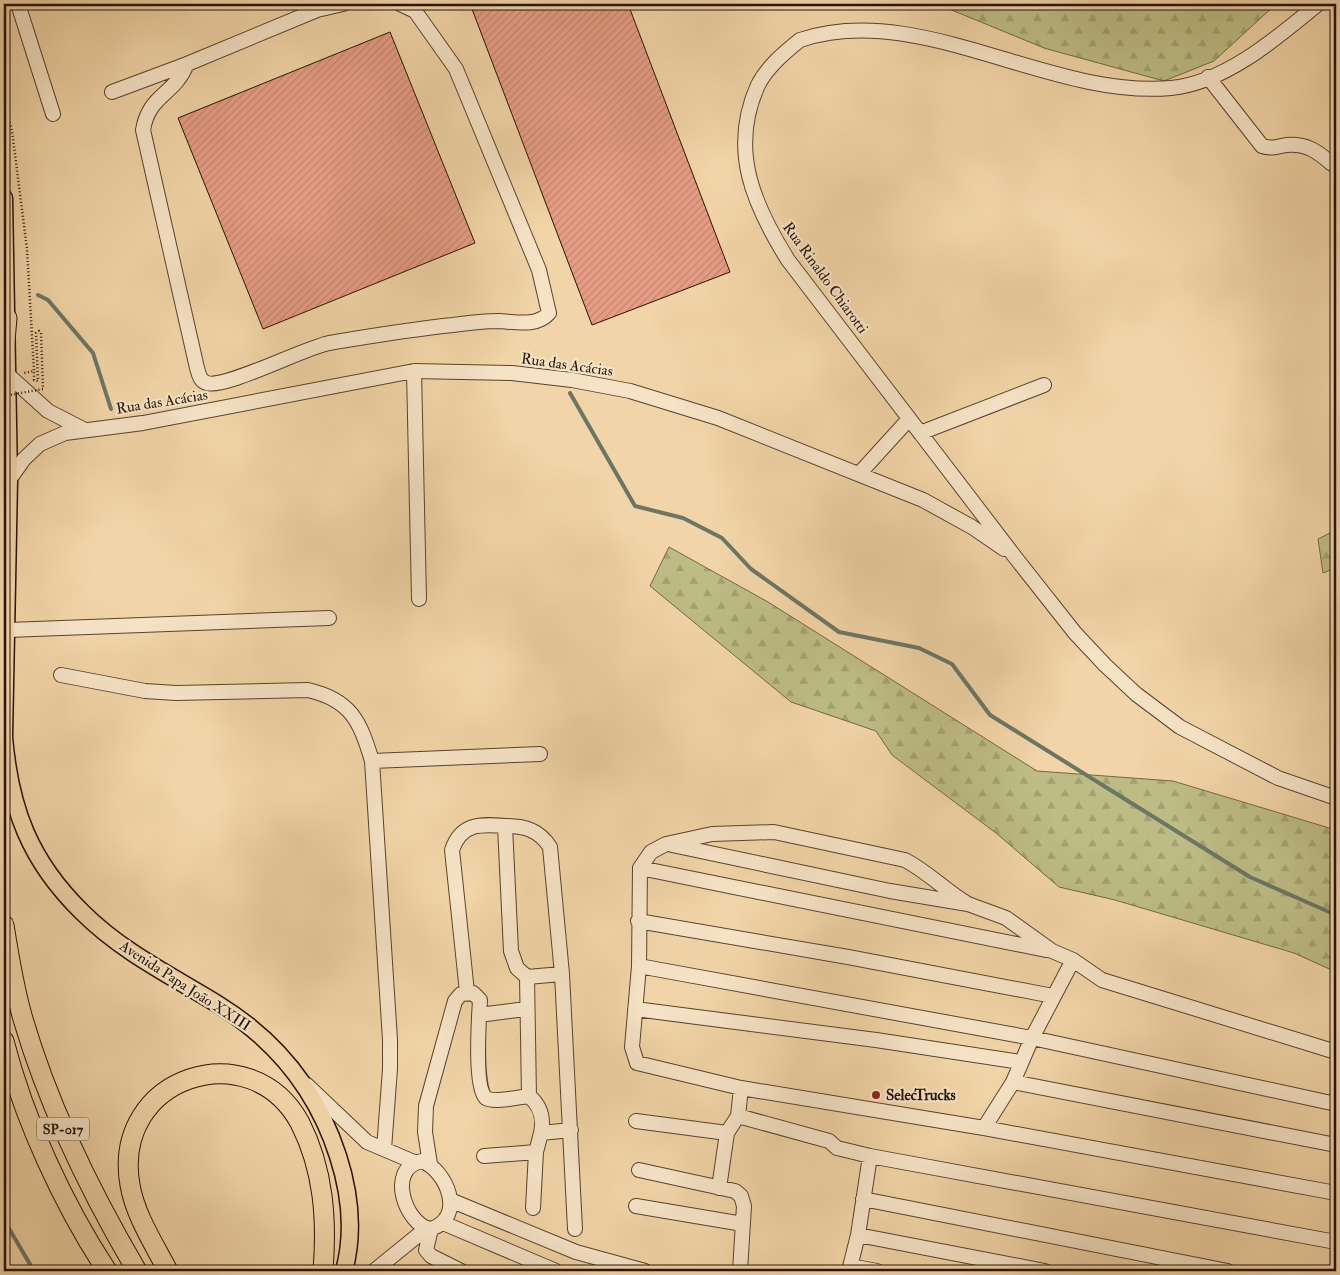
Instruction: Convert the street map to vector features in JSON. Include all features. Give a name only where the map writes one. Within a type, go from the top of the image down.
[{"type":"highway","points":[[4,352],[7,318]]},
{"type":"highway","name":"SP-017","points":[[4,925],[23,1017],[65,1134],[84,1177],[137,1271]]},
{"type":"highway","name":"SP-017","points":[[4,1041],[23,1104],[69,1206],[108,1271]]},
{"type":"highway","points":[[168,1271],[136,1208],[130,1185],[128,1159],[132,1138],[140,1118],[152,1100],[170,1086],[208,1074],[251,1080],[269,1090],[282,1101],[299,1122],[315,1158],[324,1199],[326,1240],[323,1271]]},
{"type":"main road","name":"Avenida Papa João XXIII","points":[[4,198],[9,480],[8,630],[4,737],[8,776],[22,824],[48,873],[82,913],[114,941],[141,960],[220,1006],[248,1025],[302,1080],[317,1104],[332,1138],[342,1170],[349,1204],[344,1271]]},
{"type":"street","points":[[18,4],[54,114]]},
{"type":"street","points":[[112,92],[187,64],[317,10],[343,4]]},
{"type":"street","points":[[187,64],[177,83],[150,107],[143,130],[196,368],[200,378],[205,383],[212,384],[232,379],[331,343],[405,330],[495,321],[534,322],[543,319],[549,313],[539,270],[456,69],[415,12],[400,4]]},
{"type":"street","points":[[1028,51],[1071,70],[1112,83],[1147,89],[1174,88],[1208,77],[1238,64],[1275,39],[1318,4]]},
{"type":"street","name":"Rua Rinaldo Chiarotti","points":[[842,18],[815,29],[785,52],[761,79],[750,104],[744,132],[746,164],[755,196],[767,227],[788,260],[1075,633],[1136,694],[1180,727],[1233,757],[1278,778],[1336,798]]},
{"type":"street","points":[[1208,77],[1262,146],[1272,149],[1284,146],[1308,146],[1332,164]]},
{"type":"street","points":[[414,371],[419,599]]},
{"type":"street","name":"Rua das Acácias","points":[[9,480],[24,459],[40,444],[66,433],[83,429],[143,423],[414,371],[512,373],[572,380],[630,391],[718,418],[859,474],[948,512],[1015,557]]},
{"type":"street","points":[[7,374],[48,411],[83,429]]},
{"type":"street","points":[[920,433],[1044,385]]},
{"type":"street","points":[[859,474],[910,419]]},
{"type":"street","points":[[8,630],[329,618]]},
{"type":"street","points":[[61,675],[145,691],[176,693],[308,690],[323,693],[338,700],[359,723],[372,761],[390,1040],[390,1069],[384,1150]]},
{"type":"street","points":[[372,761],[540,754]]},
{"type":"street","points":[[467,992],[452,850],[456,838],[465,830],[490,825],[526,828],[534,831],[544,837],[550,847],[562,974],[575,1229]]},
{"type":"street","points":[[505,826],[511,951],[517,968],[527,977],[562,974]]},
{"type":"street","points":[[1052,951],[1006,918],[968,904],[944,890],[920,868],[904,860],[847,846],[774,832],[712,834],[666,844],[651,852],[640,868],[639,966],[632,1047],[637,1063],[742,1088],[984,1128],[1336,1193]]},
{"type":"street","points":[[666,844],[890,891],[968,904]]},
{"type":"street","points":[[640,868],[1052,951],[1073,960],[1102,980],[1122,988],[1336,1052]]},
{"type":"street","points":[[638,920],[848,956],[1053,996]]},
{"type":"street","points":[[984,1128],[1013,1082],[1020,1062],[1073,960]]},
{"type":"street","points":[[639,966],[1032,1038],[1336,1104]]},
{"type":"street","points":[[527,977],[526,1010],[529,1096],[539,1106],[542,1114],[541,1133],[536,1152],[533,1208]]},
{"type":"street","points":[[430,1164],[425,1132],[426,1106],[455,1001],[461,994],[473,993],[480,1000],[480,1076],[487,1099],[529,1096]]},
{"type":"street","points":[[635,1009],[876,1040],[1020,1062]]},
{"type":"street","points":[[479,1015],[526,1010]]},
{"type":"street","points":[[302,1080],[367,1142],[414,1162],[422,1161],[430,1164],[444,1180],[450,1200],[447,1215],[434,1227],[374,1271]]},
{"type":"street","points":[[1013,1082],[1336,1145]]},
{"type":"street","points":[[719,1188],[727,1133],[738,1116],[742,1088]]},
{"type":"street","points":[[738,1116],[829,1141],[837,1148],[870,1156],[1336,1242]]},
{"type":"street","points":[[636,1122],[727,1133]]},
{"type":"street","points":[[541,1133],[571,1130]]},
{"type":"street","points":[[484,1156],[536,1152]]},
{"type":"street","points":[[870,1156],[858,1235],[850,1269],[877,1271]]},
{"type":"street","points":[[414,1162],[402,1176],[401,1186],[406,1203],[412,1214],[434,1227],[556,1271]]},
{"type":"street","points":[[639,1170],[735,1191],[742,1196],[744,1206],[740,1271]]},
{"type":"street","points":[[864,1199],[1228,1271]]},
{"type":"street","points":[[450,1200],[576,1252],[645,1271]]},
{"type":"street","points":[[636,1206],[743,1224]]},
{"type":"street","points":[[434,1227],[426,1250],[431,1256],[461,1271]]},
{"type":"street","points":[[858,1235],[1045,1271]]},
{"type":"path","points":[[4,102],[12,131],[27,249],[34,380],[38,381],[36,333],[39,331],[41,333],[43,388],[4,396]]},
{"type":"path","points":[[7,374],[34,372]]},
{"type":"green space","points":[[937,4],[1276,4],[1214,61],[1164,81],[1044,48]]},
{"type":"green space","points":[[1336,530],[1336,568],[1323,573],[1318,539]]},
{"type":"green space","points":[[669,547],[768,602],[1037,771],[1173,781],[1336,830],[1336,972],[1294,953],[1115,900],[1059,887],[996,833],[892,755],[876,731],[791,702],[650,586]]},
{"type":"building","points":[[485,4],[628,4],[730,272],[592,325],[472,9]]},
{"type":"building","points":[[390,32],[475,243],[263,329],[178,118]]},
{"type":"waterway","points":[[38,295],[48,300],[93,353],[111,409]]},
{"type":"waterway","points":[[570,393],[635,506],[683,518],[722,538],[751,569],[839,632],[919,648],[952,664],[990,715],[1250,877],[1336,915]]},
{"type":"waterway","points":[[4,1220],[34,1271]]},
{"type":"place","name":"SelecTrucks","points":[[876,1095]]}]
